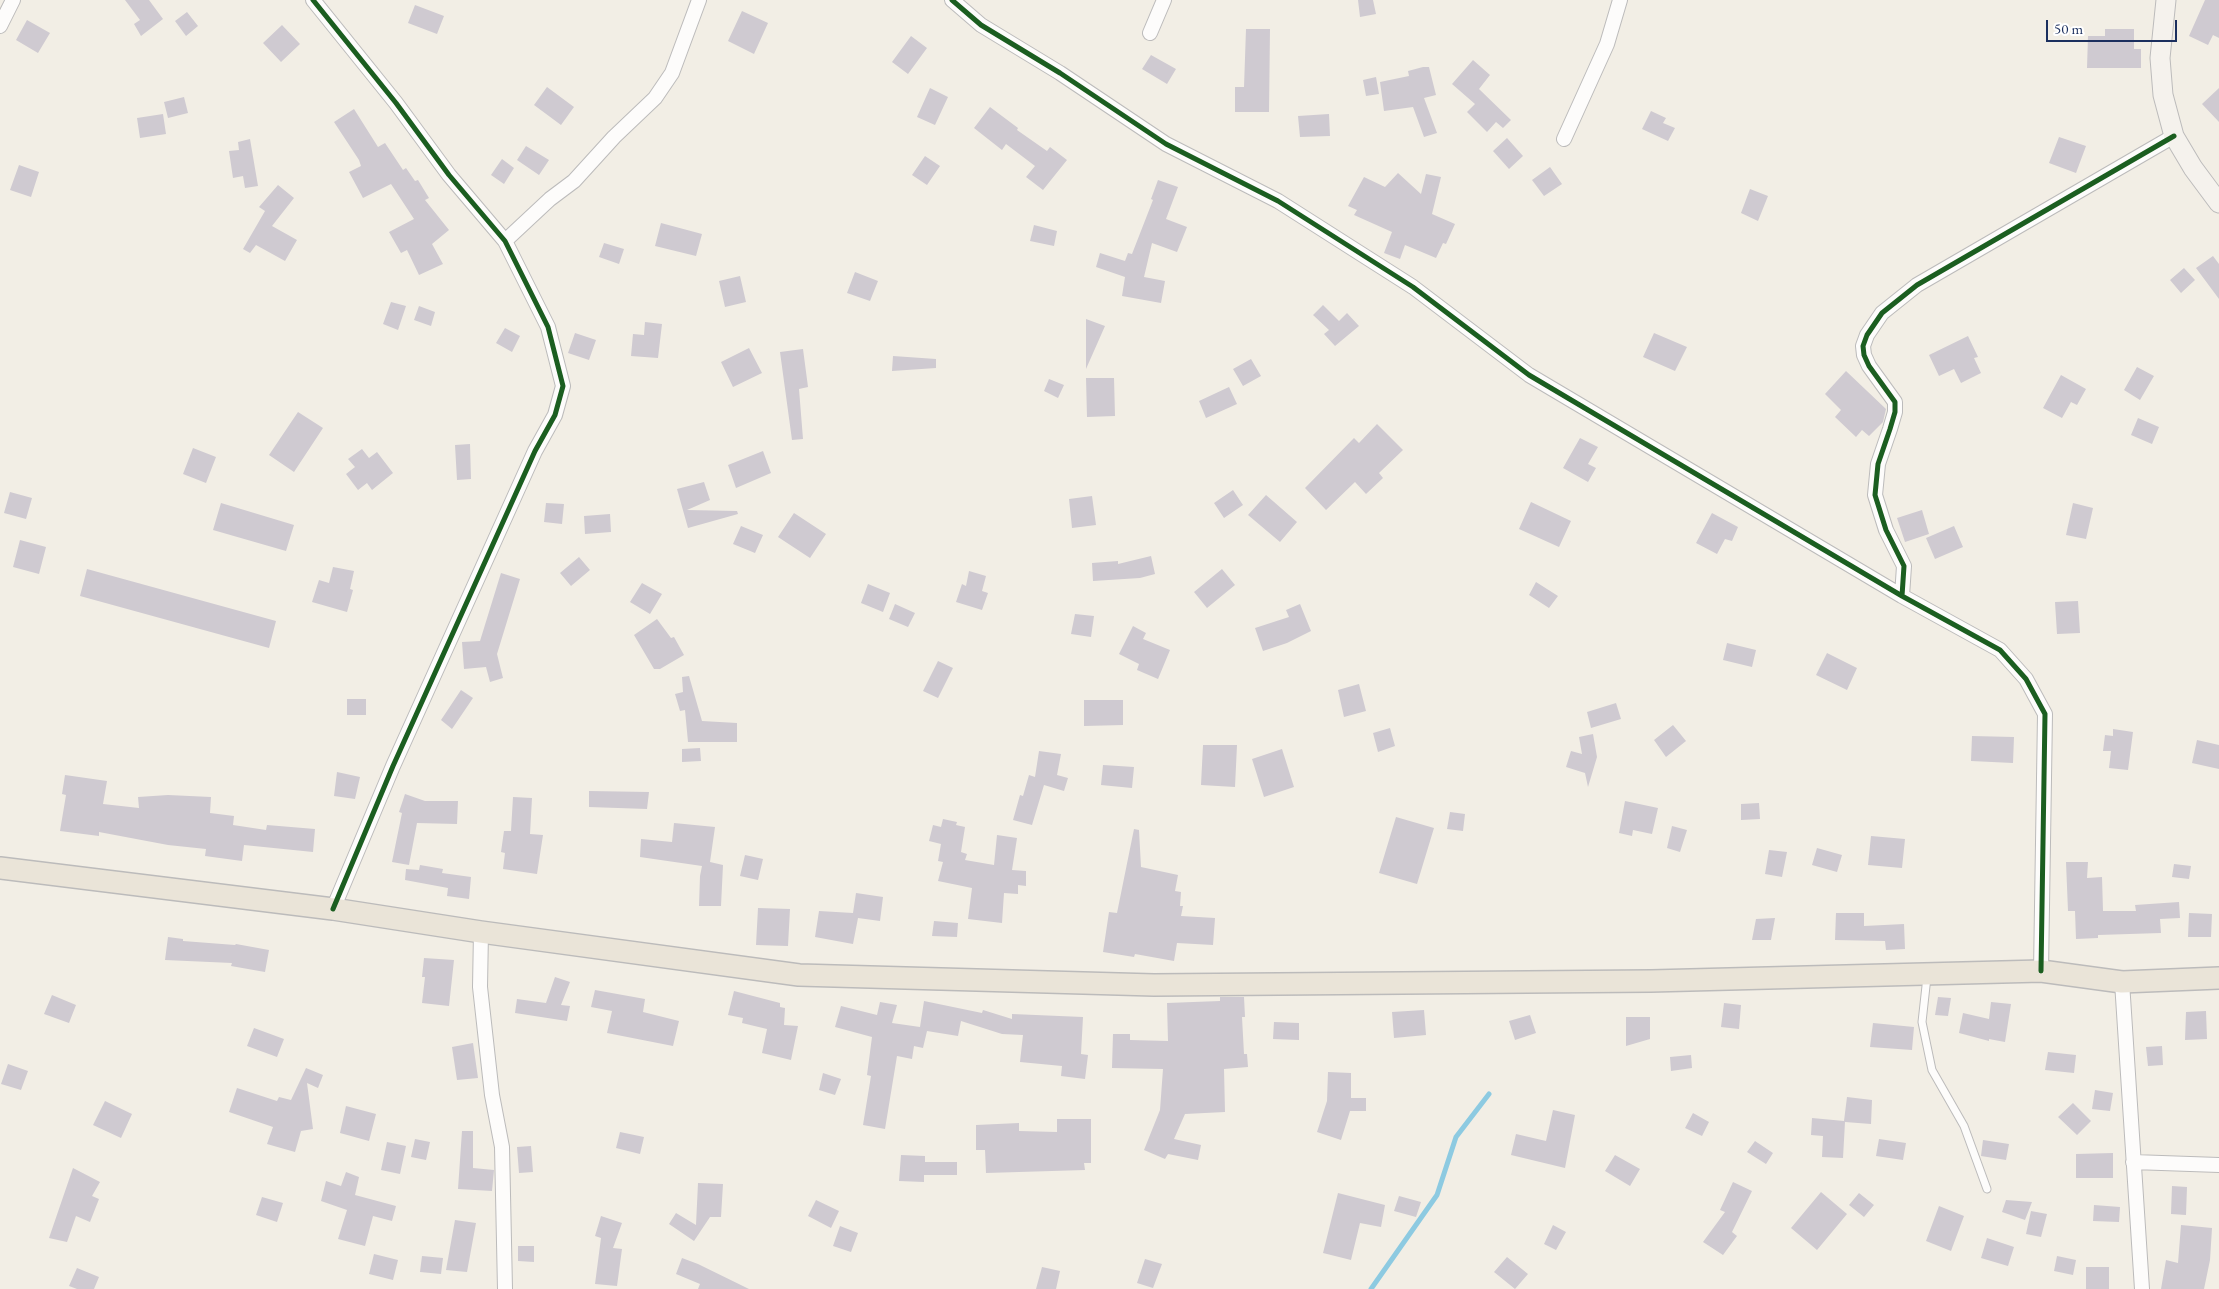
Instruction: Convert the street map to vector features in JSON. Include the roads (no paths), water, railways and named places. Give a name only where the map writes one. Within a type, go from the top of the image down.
[{"type":"main road","points":[[2166,0],[2160,58],[2163,95],[2174,136],[2193,168],[2219,204]]},
{"type":"main road","points":[[0,868],[332,909],[481,932],[799,976],[1154,985],[1651,981],[2041,971],[2122,982],[2219,978]]},
{"type":"street","points":[[0,26],[13,0]]},
{"type":"street","points":[[313,0],[396,103],[449,175],[505,241],[548,327],[563,386],[555,414],[535,452],[392,766],[332,909]]},
{"type":"street","points":[[505,241],[550,199],[574,181],[614,136],[655,98],[672,73],[699,0]]},
{"type":"street","points":[[952,0],[981,26],[1060,73],[1166,144],[1278,201],[1413,287],[1529,374],[1902,596],[2000,650],[2026,679],[2045,714],[2041,971]]},
{"type":"street","points":[[1150,33],[1164,0]]},
{"type":"street","points":[[1564,138],[1607,44],[1620,0]]},
{"type":"street","points":[[1902,596],[1904,566],[1886,530],[1875,495],[1878,464],[1895,412],[1895,402],[1869,366],[1864,355],[1863,346],[1867,335],[1882,313],[1916,286],[2174,136]]},
{"type":"street","points":[[481,932],[480,987],[492,1095],[502,1147],[505,1289]]},
{"type":"street","points":[[2122,982],[2142,1289]]},
{"type":"street","points":[[2133,1162],[2219,1165]]},
{"type":"lane","points":[[1927,975],[1922,1022],[1932,1070],[1964,1126],[1987,1189]]},
{"type":"waterway","points":[[1371,1289],[1437,1195],[1456,1137],[1489,1094]]}]
